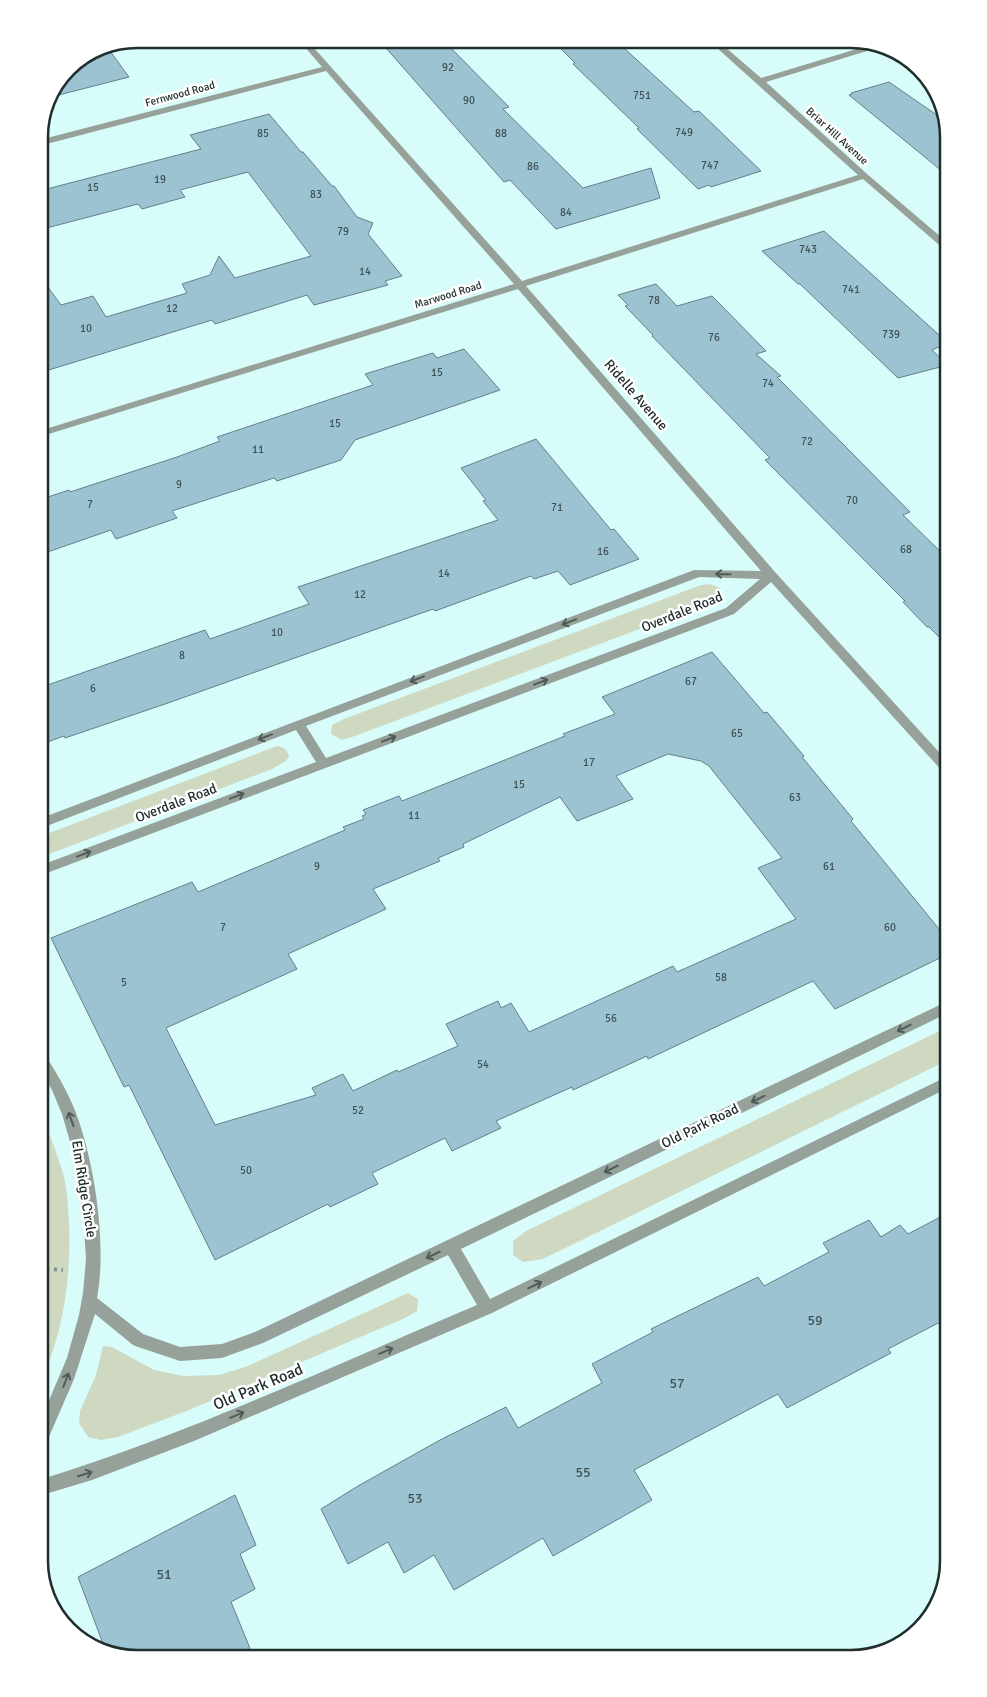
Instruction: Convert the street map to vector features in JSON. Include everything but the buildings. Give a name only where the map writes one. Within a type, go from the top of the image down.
[{"type":"street","name":"Ridelle Avenue","points":[[310,48],[520,285],[771,575],[940,761]]},
{"type":"street","name":"Briar Hill Avenue","points":[[722,48],[864,176],[940,241]]},
{"type":"street","points":[[760,81],[866,49]]},
{"type":"street","name":"Fernwood Road","points":[[48,141],[328,68]]},
{"type":"street","name":"Marwood Road","points":[[48,431],[864,176]]},
{"type":"street","name":"Overdale Road","points":[[48,821],[698,573],[771,575]]},
{"type":"street","name":"Overdale Road","points":[[48,868],[730,611],[771,575]]},
{"type":"street","points":[[299,724],[323,764]]},
{"type":"street","name":"Old Park Road","points":[[89,1300],[138,1340],[180,1354],[222,1351],[258,1338],[940,1011]]},
{"type":"street","name":"Elm Ridge Circle","points":[[48,1071],[62,1093],[74,1125],[81,1157],[93,1239],[93,1272],[83,1328],[69,1371],[48,1420]]},
{"type":"street","name":"Old Park Road","points":[[48,1485],[92,1472],[194,1433],[487,1308],[940,1086]]},
{"type":"street","points":[[452,1246],[487,1308]]},
{"type":"green space","points":[[710,584],[720,588],[722,596],[714,601],[355,736],[342,740],[331,734],[332,725],[344,719],[701,585]]},
{"type":"green space","points":[[277,746],[285,749],[289,756],[286,761],[272,769],[48,855],[48,834]]},
{"type":"green space","points":[[940,1031],[940,1064],[543,1259],[523,1262],[513,1255],[513,1241],[526,1231]]},
{"type":"green space","points":[[48,1130],[66,1187],[69,1236],[69,1262],[63,1313],[48,1363]]},
{"type":"green space","points":[[408,1293],[418,1299],[417,1311],[405,1318],[189,1410],[118,1437],[101,1440],[88,1437],[79,1423],[80,1411],[96,1375],[103,1346],[112,1347],[154,1370],[184,1376],[219,1375],[248,1366]]}]
